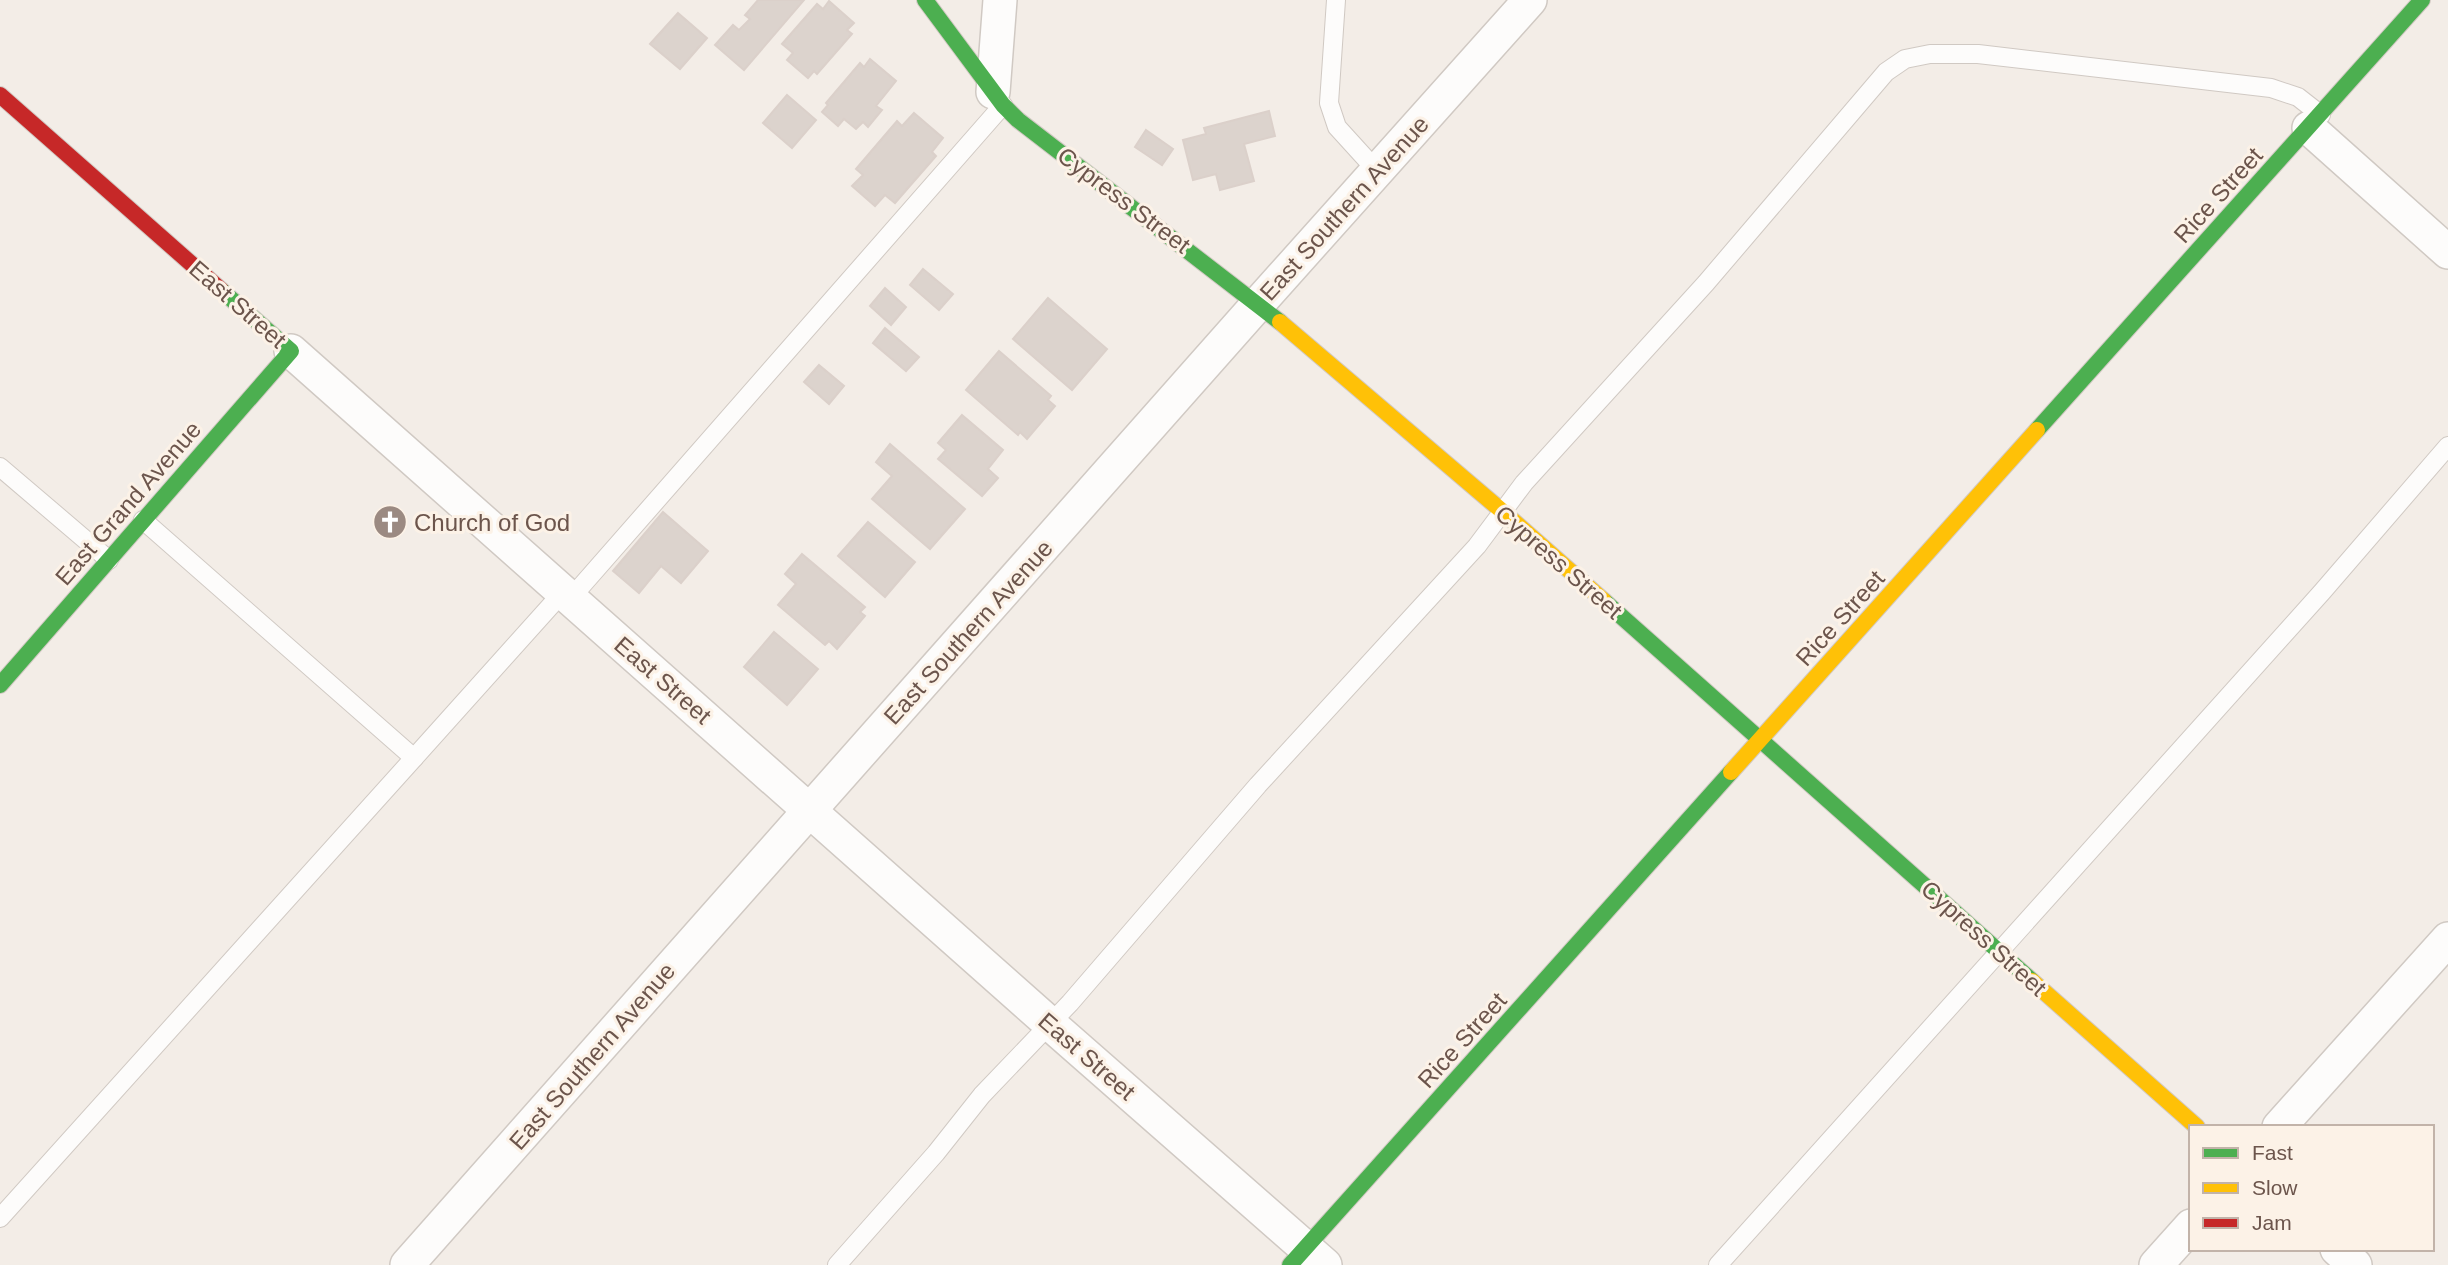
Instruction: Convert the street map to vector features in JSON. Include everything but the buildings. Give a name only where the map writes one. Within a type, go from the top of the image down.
[{"type":"street","name":"Cypress Street","points":[[925,0],[998,98],[1018,120],[1258,304],[1502,511],[2195,1125]]},
{"type":"street","points":[[998,98],[1000,0]]},
{"type":"street","name":"East Southern Avenue","points":[[407,1265],[1530,0]]},
{"type":"street","name":"Rice Street","points":[[1307,1259],[1761,740],[2422,0]]},
{"type":"street","name":"East Street","points":[[0,95],[810,810],[1049,1023],[1307,1259]]},
{"type":"street","points":[[2315,121],[2448,252]]},
{"type":"street","name":"East Grand Avenue","points":[[0,685],[291,351]]},
{"type":"street","points":[[2281,1125],[2448,939]]},
{"type":"street","points":[[2156,1265],[2189,1228]]},
{"type":"street","points":[[2339,1251],[2355,1265]]},
{"type":"lane","points":[[1336,0],[1329,103],[1337,127],[1377,171]]},
{"type":"lane","points":[[837,1265],[936,1153],[982,1095],[1070,1003],[1258,785],[1477,546],[1524,483],[1706,283],[1886,72],[1905,59],[1930,54],[1978,54],[2272,88],[2298,97],[2315,121]]},
{"type":"lane","points":[[0,1218],[414,758],[567,596],[998,98]]},
{"type":"lane","points":[[1718,1265],[2322,592],[2448,446]]},
{"type":"lane","points":[[0,467],[109,560]]},
{"type":"lane","points":[[143,520],[414,758]]},
{"type":"traffic: fast","points":[[925,0],[1003,105],[1018,120],[1280,322]]},
{"type":"traffic: fast","points":[[2037,430],[2422,0]]},
{"type":"traffic: fast","points":[[0,685],[291,351],[221,290]]},
{"type":"traffic: fast","points":[[1604,601],[2032,981]]},
{"type":"traffic: fast","points":[[1290,1265],[1731,772]]},
{"type":"traffic: slow","points":[[1280,322],[1604,601]]},
{"type":"traffic: slow","points":[[1731,772],[2037,430]]},
{"type":"traffic: slow","points":[[2032,981],[2195,1125]]},
{"type":"traffic: jam","points":[[0,95],[221,290]]},
{"type":"place","name":"Church of God","points":[[390,522]]}]
